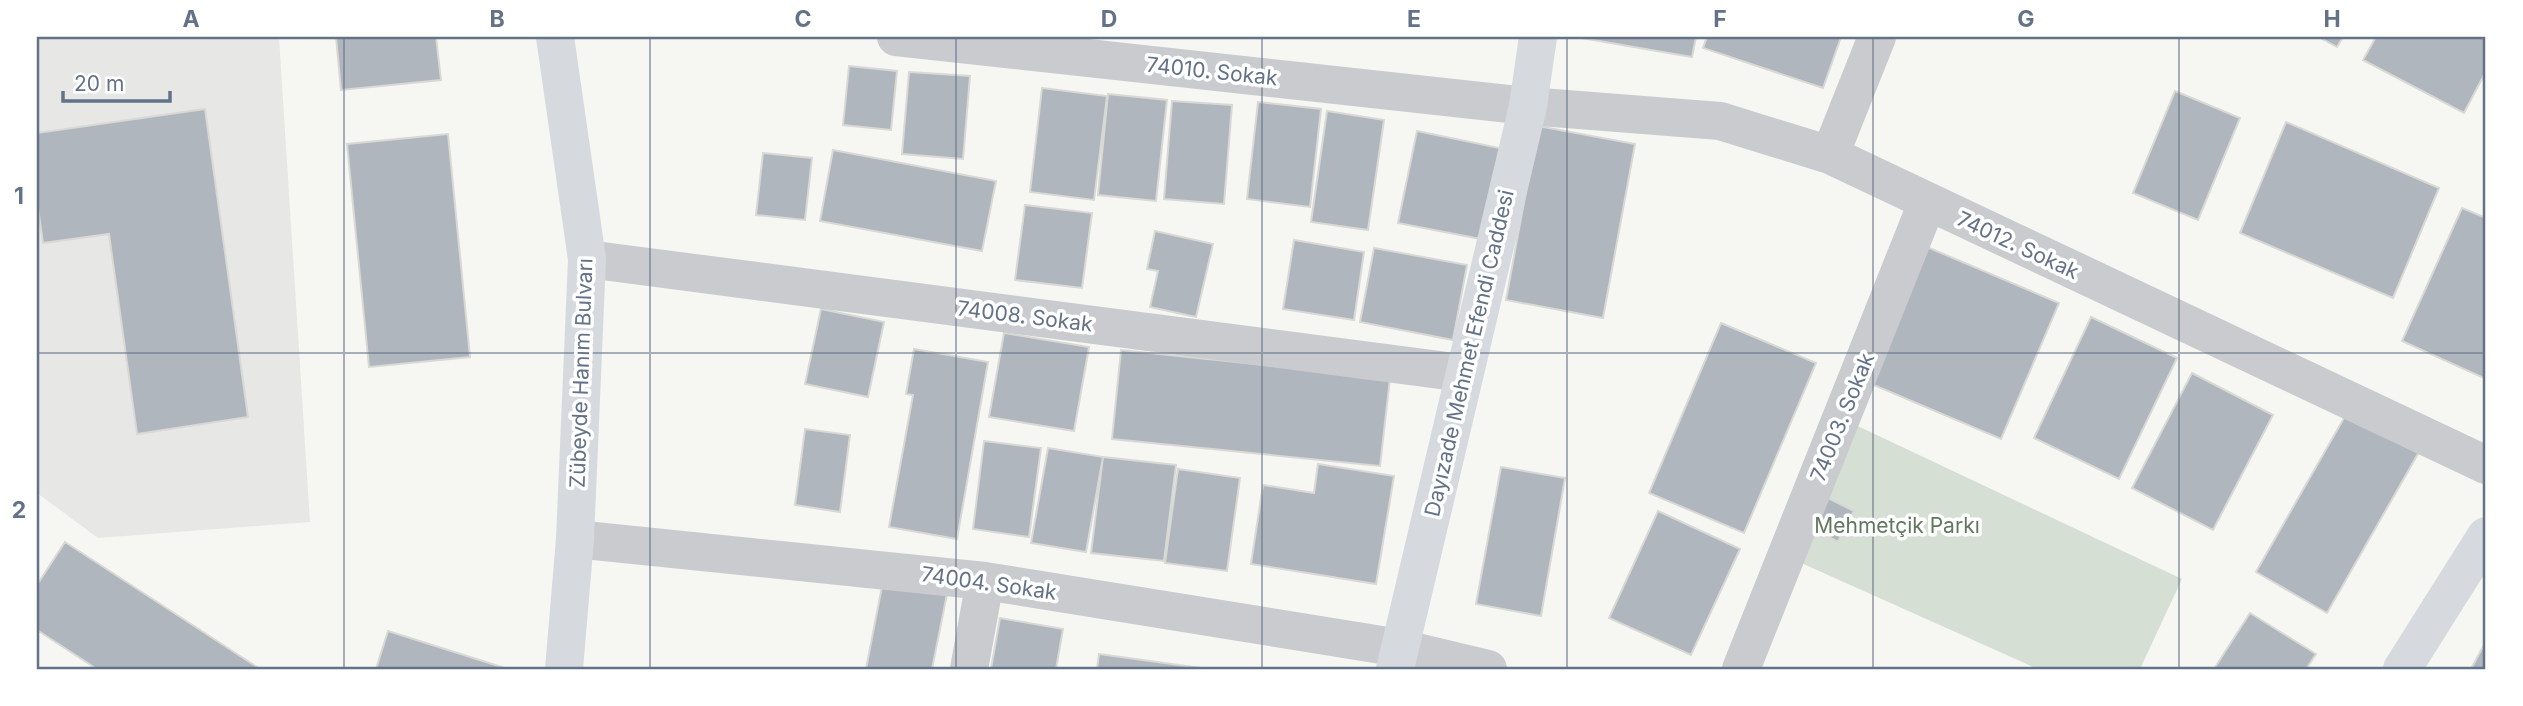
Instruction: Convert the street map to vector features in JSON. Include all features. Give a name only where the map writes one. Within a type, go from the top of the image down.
[{"type":"street","name":"Zübeyde Hanım Bulvarı","points":[[555,37],[587,259],[575,539],[564,669]]},
{"type":"street","name":"74010. Sokak","points":[[896,37],[1528,106]]},
{"type":"street","name":"Dayızade Mehmet Efendi Caddesi","points":[[1398,659],[1463,373],[1528,106],[1538,37]]},
{"type":"street","points":[[1830,155],[1877,37]]},
{"type":"street","name":"74012. Sokak","points":[[1528,106],[1720,121],[1830,155],[2486,465]]},
{"type":"street","name":"74003. Sokak","points":[[1741,669],[1927,203]]},
{"type":"street","name":"74008. Sokak","points":[[587,259],[1463,373]]},
{"type":"street","points":[[2402,669],[2486,536]]},
{"type":"street","name":"74004. Sokak","points":[[575,539],[985,581],[1398,659],[1488,669]]},
{"type":"street","points":[[969,669],[985,581]]},
{"type":"shaded area","points":[[37,37],[279,37],[310,522],[98,538],[37,493]]},
{"type":"green space","name":"Mehmetçik Parkı","points":[[1845,420],[2182,579],[2140,669],[2038,669],[1790,558]]},
{"type":"building","points":[[336,37],[436,37],[441,80],[341,90]]},
{"type":"building","points":[[1576,37],[1696,37],[1692,57]]},
{"type":"building","points":[[1707,37],[1841,37],[1823,88],[1703,48]]},
{"type":"building","points":[[2319,37],[2343,37],[2337,47]]},
{"type":"building","points":[[2376,37],[2486,37],[2486,71],[2464,113],[2363,60]]},
{"type":"building","points":[[849,66],[897,71],[891,130],[843,125]]},
{"type":"building","points":[[909,72],[970,76],[963,159],[902,154]]},
{"type":"building","points":[[1042,88],[1107,96],[1094,200],[1030,192]]},
{"type":"building","points":[[2175,91],[2240,118],[2198,220],[2133,193]]},
{"type":"building","points":[[1108,94],[1167,100],[1156,201],[1098,195]]},
{"type":"building","points":[[1172,101],[1232,105],[1224,204],[1164,199]]},
{"type":"building","points":[[1258,102],[1321,109],[1310,207],[1247,199]]},
{"type":"building","points":[[205,109],[248,417],[137,434],[109,234],[43,243],[37,201],[37,133]]},
{"type":"building","points":[[1327,111],[1384,120],[1368,230],[1311,222]]},
{"type":"building","points":[[2286,122],[2439,188],[2393,298],[2240,233]]},
{"type":"building","points":[[1538,126],[1635,144],[1603,318],[1506,300]]},
{"type":"building","points":[[1417,131],[1509,150],[1491,241],[1398,223]]},
{"type":"building","points":[[448,134],[470,357],[369,367],[347,144]]},
{"type":"building","points":[[833,150],[996,181],[982,251],[820,221]]},
{"type":"building","points":[[763,153],[812,158],[805,220],[756,215]]},
{"type":"building","points":[[1025,205],[1092,213],[1082,288],[1015,280]]},
{"type":"building","points":[[2462,208],[2486,218],[2486,379],[2402,341]]},
{"type":"building","points":[[1155,231],[1213,244],[1196,317],[1150,307],[1158,271],[1147,269]]},
{"type":"building","points":[[1294,240],[1364,252],[1354,320],[1283,309]]},
{"type":"building","points":[[1927,247],[2059,303],[2001,439],[1869,383]]},
{"type":"building","points":[[1374,248],[1467,265],[1453,340],[1360,322]]},
{"type":"building","points":[[821,309],[884,322],[868,397],[805,384]]},
{"type":"building","points":[[2091,317],[2177,358],[2119,479],[2034,438]]},
{"type":"building","points":[[1721,323],[1816,363],[1744,533],[1649,493]]},
{"type":"building","points":[[1004,333],[1089,347],[1074,431],[989,417]]},
{"type":"building","points":[[914,349],[988,362],[957,539],[889,527],[913,395],[906,394]]},
{"type":"building","points":[[1121,350],[1390,378],[1380,466],[1112,439]]},
{"type":"building","points":[[2192,373],[2273,415],[2213,530],[2132,488]]},
{"type":"building","points":[[2348,411],[2419,452],[2327,613],[2256,572]]},
{"type":"building","points":[[805,429],[850,435],[840,512],[795,505]]},
{"type":"building","points":[[984,441],[1041,448],[1029,537],[973,529]]},
{"type":"building","points":[[1048,448],[1103,457],[1086,552],[1031,543]]},
{"type":"building","points":[[1103,457],[1176,465],[1164,561],[1091,553]]},
{"type":"building","points":[[1318,464],[1394,476],[1376,584],[1251,564],[1263,485],[1314,493]]},
{"type":"building","points":[[1501,467],[1565,478],[1541,616],[1476,604]]},
{"type":"building","points":[[1178,469],[1240,478],[1227,571],[1165,563]]},
{"type":"building","points":[[1826,497],[1854,511],[1838,542],[1810,527]]},
{"type":"building","points":[[1658,511],[1740,549],[1691,655],[1609,618]]},
{"type":"building","points":[[65,542],[260,669],[97,669],[37,630],[37,585]]},
{"type":"building","points":[[884,576],[948,589],[932,669],[866,669]]},
{"type":"building","points":[[2250,613],[2316,654],[2306,669],[2214,669]]},
{"type":"building","points":[[1000,618],[1063,629],[1056,669],[991,669]]},
{"type":"building","points":[[388,631],[508,669],[376,669]]},
{"type":"building","points":[[2486,641],[2486,669],[2471,669]]},
{"type":"building","points":[[1099,654],[1208,669],[1097,669]]}]
